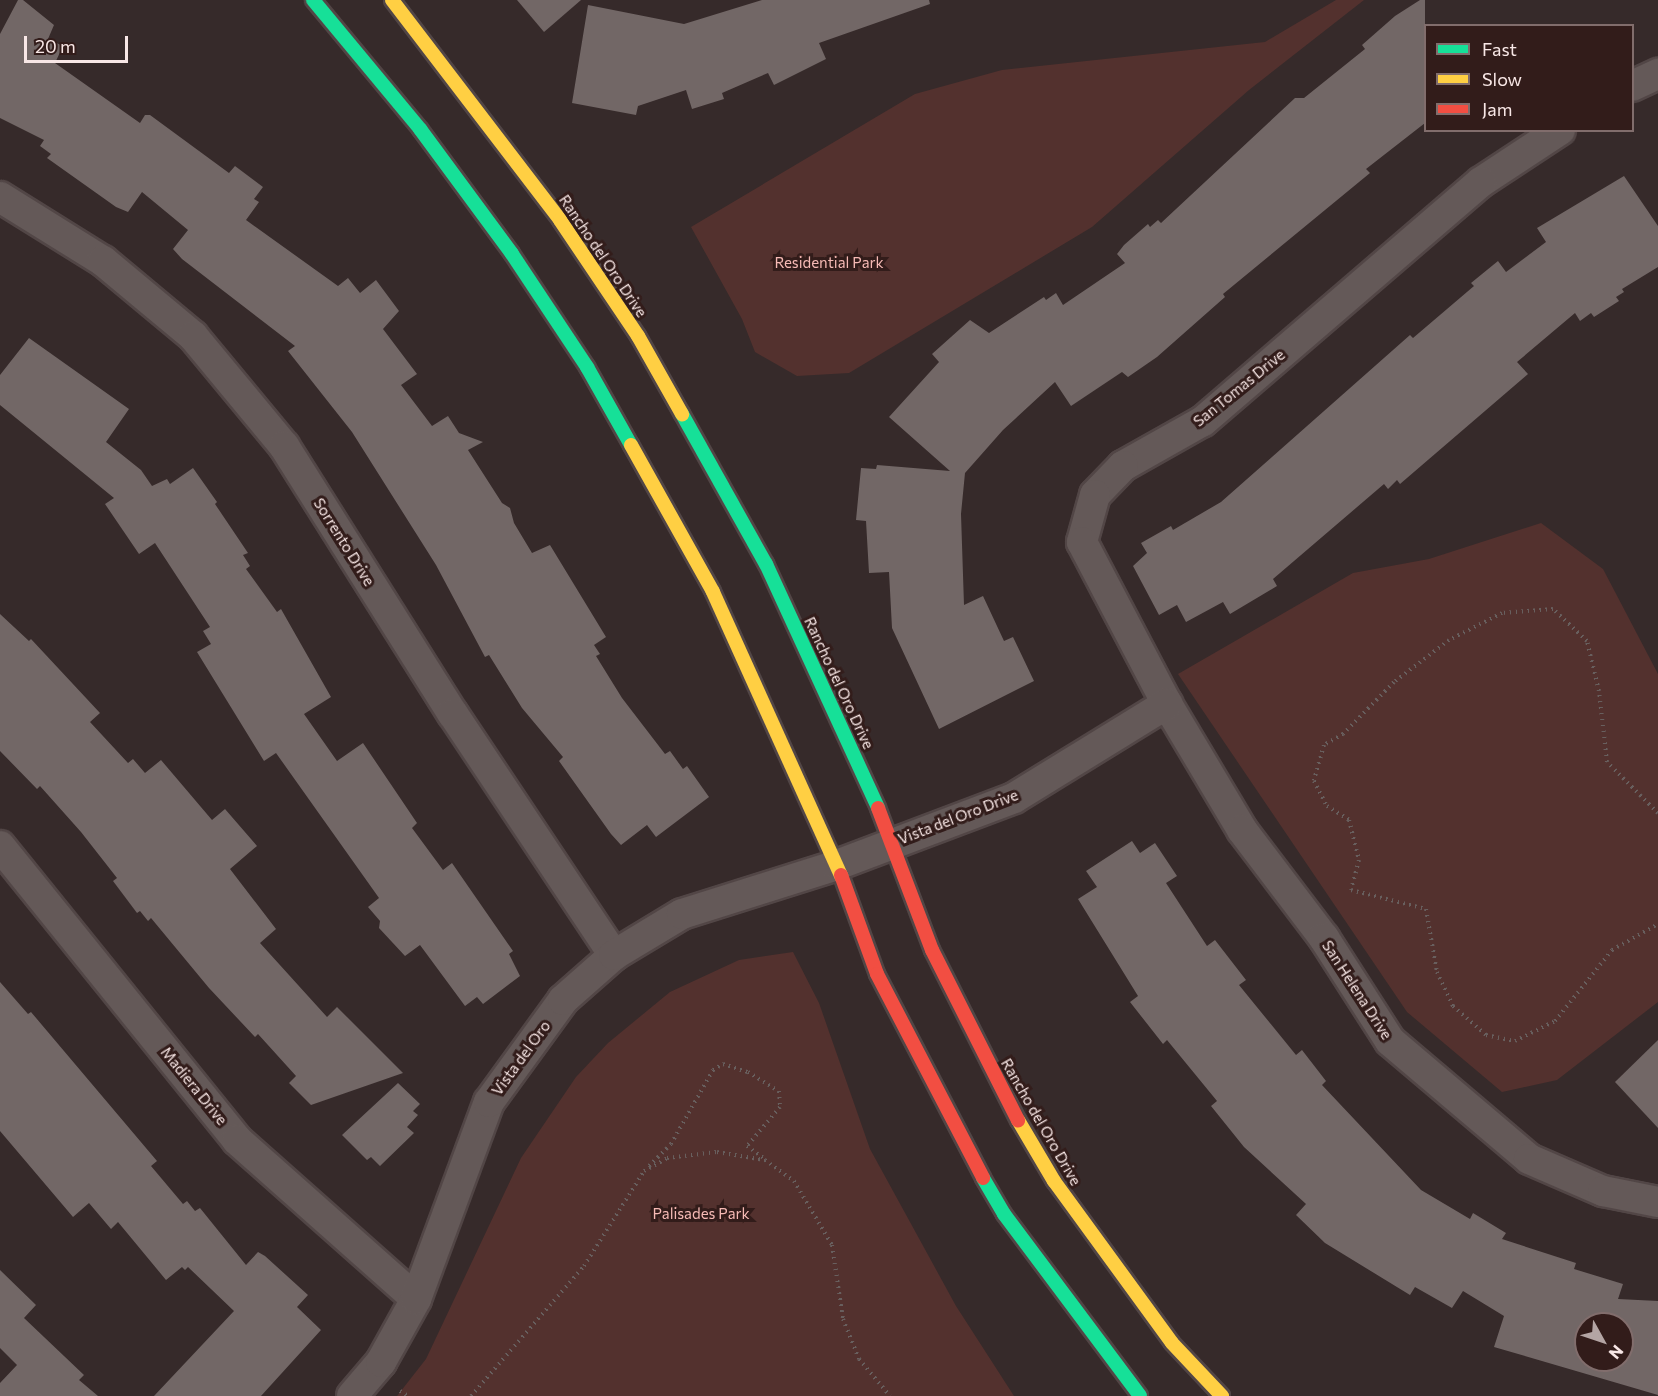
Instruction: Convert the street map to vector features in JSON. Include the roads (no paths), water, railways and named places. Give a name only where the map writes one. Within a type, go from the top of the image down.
[{"type":"main road","points":[[313,0],[420,129],[512,254],[587,367],[713,592],[837,865],[877,974],[949,1118],[1004,1214],[1140,1396]]},
{"type":"main road","name":"Rancho del Oro Drive","points":[[392,0],[560,220],[638,336],[766,564],[893,842],[932,950],[1001,1090],[1054,1181],[1172,1343],[1222,1396]]},
{"type":"street","points":[[1634,85],[1658,74]]},
{"type":"street","name":"San Tomas Drive","points":[[1167,704],[1082,542],[1095,495],[1123,466],[1203,421],[1481,182],[1557,132]]},
{"type":"street","name":"Sorrento Drive","points":[[0,197],[103,261],[192,336],[284,446],[453,714],[614,955]]},
{"type":"street","name":"Vista del Oro Drive","points":[[837,865],[1014,798],[1167,704]]},
{"type":"street","name":"San Helena Drive","points":[[1167,704],[1242,831],[1324,938],[1390,1041],[1529,1158],[1603,1191],[1658,1202]]},
{"type":"street","name":"Madiera Drive","points":[[0,846],[237,1140],[416,1299]]},
{"type":"street","name":"Vista del Oro","points":[[352,1396],[381,1362],[416,1299],[489,1102],[563,1000],[614,955],[682,914],[837,865]]},
{"type":"park label","name":"Residential Park","points":[[829,263]]},
{"type":"park label","name":"Palisades Park","points":[[701,1214]]}]
